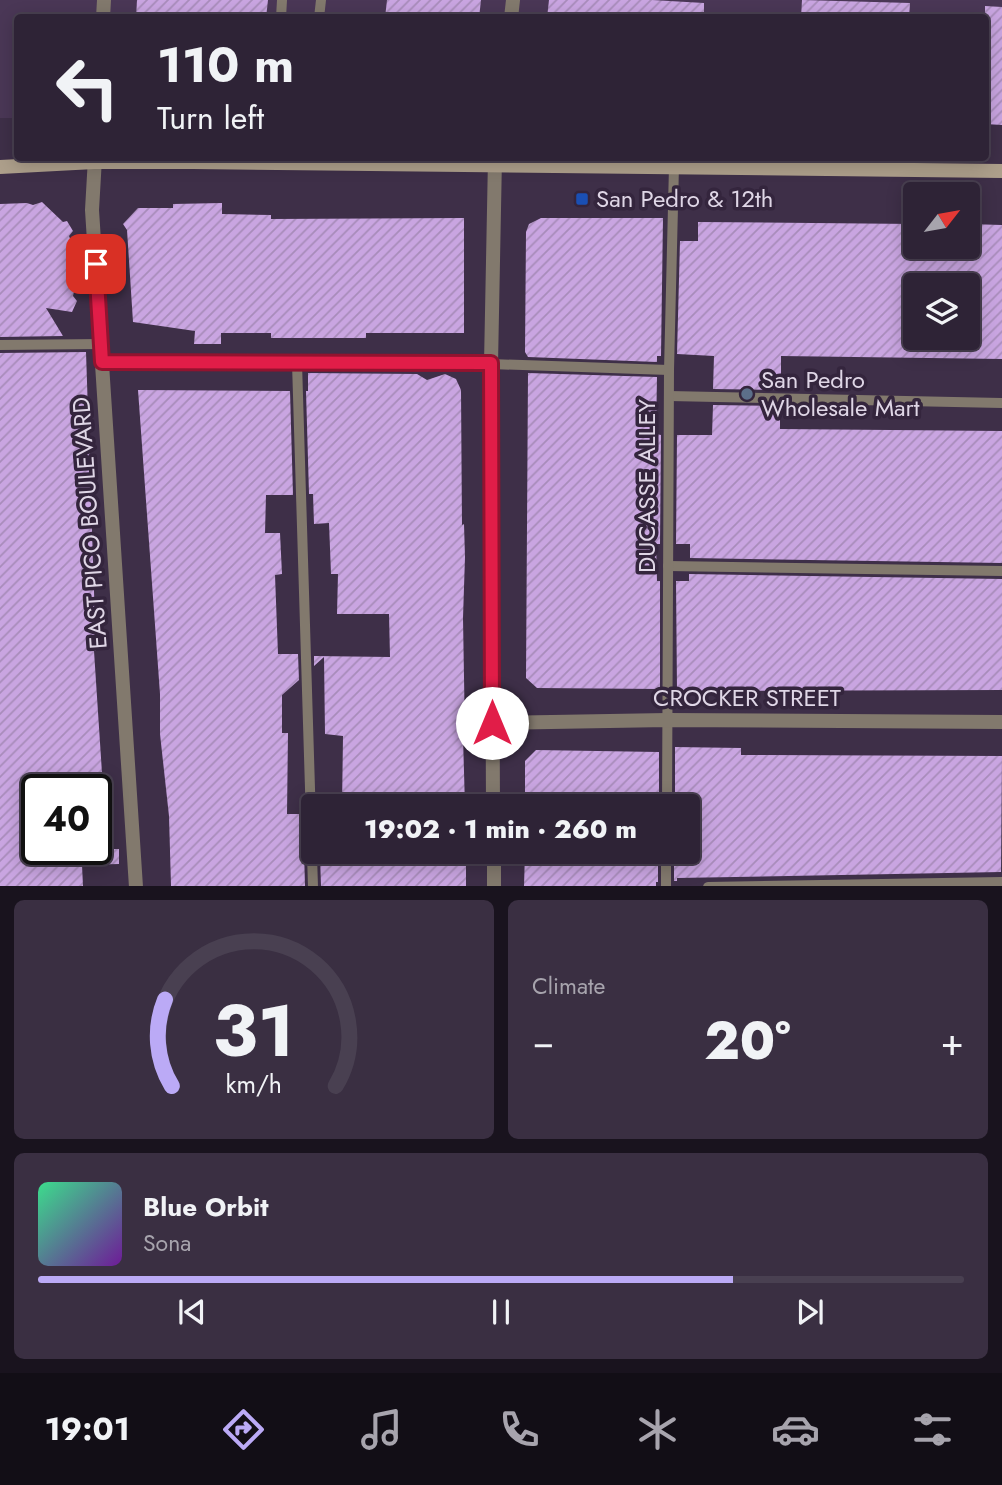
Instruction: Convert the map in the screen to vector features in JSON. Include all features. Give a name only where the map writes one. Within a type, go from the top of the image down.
[{"type":"main road","points":[[0,167],[81,161]]},
{"type":"main road","points":[[301,161],[495,161],[1002,171]]},
{"type":"street","name":"EAST PICO BOULEVARD","points":[[94,161],[92,210],[135,886]]},
{"type":"street","points":[[493,794],[491,363],[495,161]]},
{"type":"street","name":"CROCKER STREET","points":[[492,723],[667,720],[1002,722]]},
{"type":"street","points":[[494,864],[494,886]]},
{"type":"lane","name":"DUCASSE ALLEY","points":[[667,794],[669,370],[674,166]]},
{"type":"lane","points":[[0,345],[101,344]]},
{"type":"lane","points":[[102,362],[491,363],[669,370]]},
{"type":"lane","points":[[297,363],[313,886]]},
{"type":"lane","points":[[669,396],[1002,403]]},
{"type":"lane","points":[[668,566],[1002,571]]},
{"type":"lane","points":[[666,864],[666,886]]},
{"type":"lane","points":[[767,886],[1002,882]]},
{"type":"shaded area","points":[[0,0],[1002,0],[1002,124],[989,124],[989,14],[14,14],[14,118],[0,118]]},
{"type":"building","points":[[137,0],[268,0],[266,14],[136,14]]},
{"type":"building","points":[[387,0],[481,0],[479,14],[385,14]]},
{"type":"building","points":[[549,0],[704,3],[704,14],[547,14]]},
{"type":"building","points":[[802,0],[910,3],[909,14],[801,14]]},
{"type":"building","points":[[985,6],[1002,7],[1002,125],[989,124],[989,14],[985,14]]},
{"type":"building","points":[[42,202],[63,222],[67,221],[73,231],[69,236],[73,246],[72,268],[75,272],[72,280],[75,288],[73,296],[77,301],[72,312],[46,308],[63,336],[0,337],[0,204],[33,205]]},
{"type":"building","points":[[222,203],[222,214],[271,215],[271,219],[464,218],[464,333],[366,333],[366,338],[271,338],[271,333],[221,333],[221,344],[194,344],[195,331],[133,322],[127,230],[123,224],[138,208]]},
{"type":"building","points":[[541,218],[663,218],[661,356],[657,356],[657,362],[528,357],[525,352],[526,232],[529,224]]},
{"type":"building","points":[[698,222],[903,224],[903,259],[980,259],[980,224],[1002,225],[1002,359],[781,356],[781,390],[713,389],[714,356],[677,354],[680,241],[698,241]]},
{"type":"building","points":[[86,352],[94,651],[102,773],[21,774],[21,865],[82,865],[83,886],[0,886],[0,353]]},
{"type":"building","points":[[308,373],[417,374],[427,380],[445,374],[456,379],[461,390],[462,525],[464,524],[465,557],[465,794],[342,794],[343,736],[325,734],[324,657],[314,666],[314,656],[390,657],[389,614],[337,614],[338,574],[331,574],[329,523],[314,524],[313,494],[309,494]]},
{"type":"building","points":[[528,373],[657,377],[656,434],[661,435],[660,544],[656,544],[657,581],[660,581],[660,689],[537,688],[526,678]]},
{"type":"building","points":[[138,390],[290,391],[293,495],[266,495],[265,533],[280,533],[282,574],[275,575],[278,654],[298,654],[299,680],[282,695],[282,733],[288,733],[287,814],[301,814],[301,864],[304,864],[305,886],[171,886],[169,816],[160,734],[160,694]]},
{"type":"building","points":[[713,405],[780,406],[780,429],[1002,431],[1002,563],[690,558],[690,544],[676,544],[677,435],[712,435]]},
{"type":"building","points":[[689,574],[1002,579],[1002,690],[677,691],[676,581],[689,581]]},
{"type":"building","points":[[675,747],[741,748],[741,755],[1002,756],[1001,872],[677,878],[677,881],[674,881],[674,864],[700,864],[700,794],[675,794]]},
{"type":"building","points":[[536,750],[659,752],[659,794],[525,794],[525,761]]},
{"type":"building","points":[[112,849],[119,849],[119,864],[112,864]]},
{"type":"building","points":[[320,864],[466,864],[466,886],[321,886]]},
{"type":"building","points":[[525,864],[658,864],[656,886],[524,886]]},
{"type":"place","name":"San Pedro & 12th","points":[[582,199]]},
{"type":"place","name":"San Pedro Wholesale Mart","points":[[747,394]]},
{"type":"route","points":[[96,264],[102,362],[491,363],[492,723]]}]
